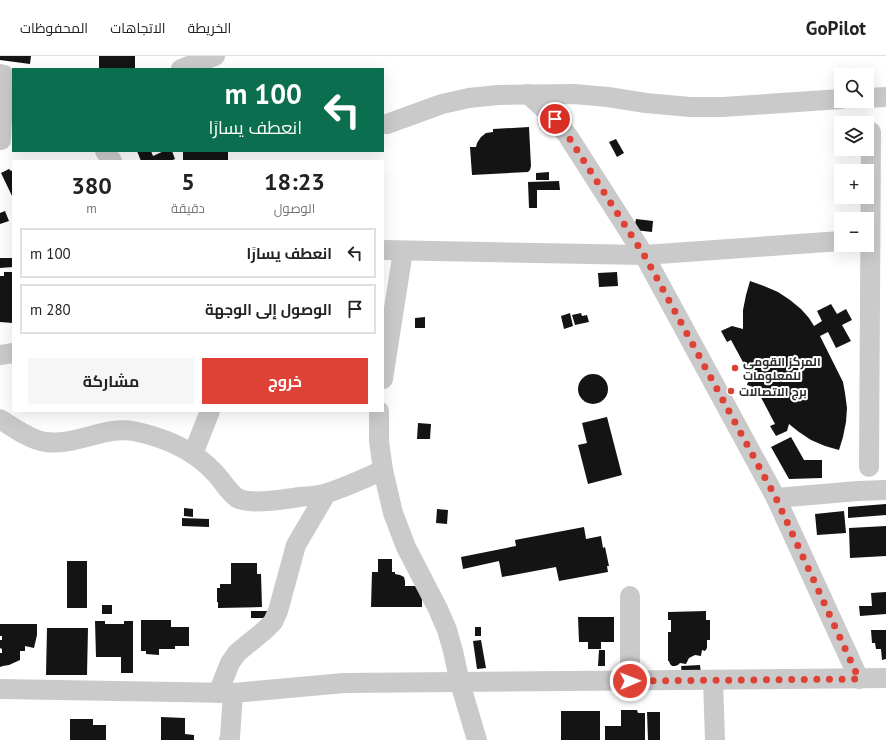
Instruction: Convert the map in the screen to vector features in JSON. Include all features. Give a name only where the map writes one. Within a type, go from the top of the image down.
[{"type":"street","points":[[186,68],[222,60]]},
{"type":"street","points":[[0,74],[4,75],[5,139]]},
{"type":"street","points":[[528,94],[555,119],[568,136],[644,255],[776,498],[859,679]]},
{"type":"street","points":[[384,124],[442,104],[469,98],[498,95],[574,94],[608,97],[646,103],[723,108],[834,100]]},
{"type":"street","points":[[874,98],[886,97]]},
{"type":"street","points":[[872,156],[873,212]]},
{"type":"street","points":[[384,250],[644,255],[834,241]]},
{"type":"street","points":[[384,373],[403,251]]},
{"type":"street","points":[[870,468],[874,252]]},
{"type":"street","points":[[0,355],[12,353]]},
{"type":"street","points":[[193,454],[210,412]]},
{"type":"street","points":[[379,412],[379,441],[393,513],[406,547],[438,609],[447,630],[460,683],[477,740]]},
{"type":"street","points":[[0,419],[35,439],[45,442],[57,442],[121,430],[130,430],[150,435],[183,448],[202,460],[233,494],[239,499],[247,502],[326,494],[384,470]]},
{"type":"street","points":[[776,498],[886,490]]},
{"type":"street","points":[[229,740],[226,693],[230,663],[237,653],[273,622],[278,611],[296,545],[326,494]]},
{"type":"street","points":[[630,596],[630,681]]},
{"type":"street","points":[[0,689],[226,693],[344,683],[886,678]]},
{"type":"street","points":[[713,680],[715,740]]},
{"type":"building","points":[[0,56],[31,56],[30,64],[0,60]]},
{"type":"building","points":[[99,56],[135,56],[135,68],[99,68]]},
{"type":"building","points":[[529,127],[531,166],[528,172],[472,175],[470,147],[476,147],[481,137],[486,133],[493,132],[493,129]]},
{"type":"building","points":[[616,139],[624,153],[617,157],[609,142]]},
{"type":"building","points":[[137,152],[151,152],[153,156],[162,152],[172,152],[175,159],[172,160],[141,160]]},
{"type":"building","points":[[183,152],[228,152],[228,160],[183,160]]},
{"type":"building","points":[[9,169],[12,170],[12,196],[1,173]]},
{"type":"building","points":[[549,172],[549,180],[536,180],[536,173]]},
{"type":"building","points":[[559,181],[560,190],[537,190],[537,208],[529,208],[528,182]]},
{"type":"building","points":[[5,211],[9,221],[0,224],[0,213]]},
{"type":"building","points":[[636,219],[653,221],[652,232],[634,230]]},
{"type":"building","points":[[0,258],[12,258],[12,267],[0,268]]},
{"type":"building","points":[[4,272],[12,272],[12,323],[0,322],[0,276],[4,276]]},
{"type":"building","points":[[617,272],[618,286],[599,287],[598,273]]},
{"type":"building","points":[[750,281],[778,292],[790,300],[801,309],[814,326],[822,321],[817,311],[831,304],[837,314],[846,309],[852,320],[842,325],[851,341],[836,348],[828,332],[820,336],[843,382],[845,393],[847,408],[846,422],[839,450],[811,440],[789,424],[787,431],[776,436],[770,426],[775,424],[756,388],[747,385],[750,375],[731,340],[727,342],[721,331],[732,326],[743,329],[743,310]]},
{"type":"building","points":[[570,313],[573,326],[564,329],[561,316]]},
{"type":"building","points":[[581,313],[582,316],[587,315],[589,322],[575,325],[572,315]]},
{"type":"building","points":[[425,317],[425,328],[415,328],[415,318]]},
{"type":"building","points":[[593,374],[604,378],[608,389],[604,400],[593,404],[582,400],[578,389],[582,378]]},
{"type":"building","points":[[607,417],[622,475],[588,484],[578,445],[587,443],[582,423]]},
{"type":"building","points":[[418,423],[431,424],[430,439],[417,439]]},
{"type":"building","points":[[791,437],[804,460],[822,460],[822,478],[789,479],[771,447]]},
{"type":"building","points":[[886,504],[886,515],[848,518],[848,507]]},
{"type":"building","points":[[184,508],[193,509],[193,517],[184,516]]},
{"type":"building","points":[[437,509],[448,510],[447,524],[436,523]]},
{"type":"building","points":[[844,511],[846,533],[817,535],[815,514]]},
{"type":"building","points":[[182,518],[209,519],[209,527],[182,526]]},
{"type":"building","points":[[886,526],[886,556],[850,558],[849,528]]},
{"type":"building","points":[[584,527],[586,539],[601,536],[609,566],[607,566],[608,572],[559,581],[556,567],[502,577],[499,561],[463,569],[461,557],[516,546],[515,540]]},
{"type":"building","points":[[378,559],[392,559],[392,572],[404,577],[405,586],[422,586],[422,607],[371,607],[372,572],[378,572]]},
{"type":"building","points":[[67,561],[87,561],[87,608],[67,608]]},
{"type":"building","points":[[231,563],[257,563],[257,574],[261,574],[262,607],[218,608],[217,588],[220,588],[220,584],[231,584]]},
{"type":"building","points":[[886,592],[886,614],[860,616],[859,606],[872,606],[871,593]]},
{"type":"building","points":[[102,605],[112,605],[112,614],[102,614]]},
{"type":"building","points":[[251,611],[268,611],[268,618],[251,618]]},
{"type":"building","points":[[706,611],[706,620],[710,620],[710,640],[707,640],[707,648],[705,651],[702,650],[701,656],[695,655],[689,658],[686,664],[680,663],[672,666],[668,661],[668,632],[671,632],[671,620],[668,620],[668,612]]},
{"type":"building","points":[[578,617],[614,617],[614,642],[601,642],[601,649],[588,649],[588,642],[579,642]]},
{"type":"building","points":[[141,620],[171,620],[171,627],[189,627],[189,646],[175,646],[175,649],[159,649],[159,655],[146,654],[146,651],[141,651]]},
{"type":"building","points":[[95,621],[105,621],[105,624],[124,624],[124,621],[133,621],[133,673],[121,673],[121,657],[96,657]]},
{"type":"building","points":[[0,624],[37,624],[37,635],[34,648],[25,646],[25,651],[20,651],[20,660],[0,667],[0,653],[2,653],[2,649],[0,648],[0,640],[2,640],[2,636],[0,636]]},
{"type":"building","points":[[475,627],[481,627],[481,636],[475,636]]},
{"type":"building","points":[[47,628],[88,628],[87,675],[46,675]]},
{"type":"building","points":[[871,630],[886,630],[886,659],[882,660],[881,649],[876,649],[875,643],[872,643]]},
{"type":"building","points":[[481,640],[486,668],[477,669],[473,641]]},
{"type":"building","points":[[599,650],[605,650],[605,666],[598,666]]},
{"type":"building","points":[[700,665],[701,673],[682,674],[681,666]]},
{"type":"building","points":[[621,710],[637,710],[638,713],[645,713],[645,740],[605,740],[605,726],[621,726]]},
{"type":"building","points":[[561,711],[600,711],[600,740],[561,740]]},
{"type":"building","points":[[647,712],[660,712],[660,740],[648,740]]},
{"type":"building","points":[[161,717],[185,718],[185,734],[194,735],[194,740],[161,740]]},
{"type":"building","points":[[70,719],[93,719],[93,725],[106,725],[106,740],[70,740]]},
{"type":"place","name":"المركز القومي للمعلومات","points":[[735,368]]},
{"type":"place","name":"برج الاتصالات","points":[[731,391]]},
{"type":"route","points":[[555,119],[568,136],[644,255],[659,282],[776,498],[859,679],[630,681]]}]
